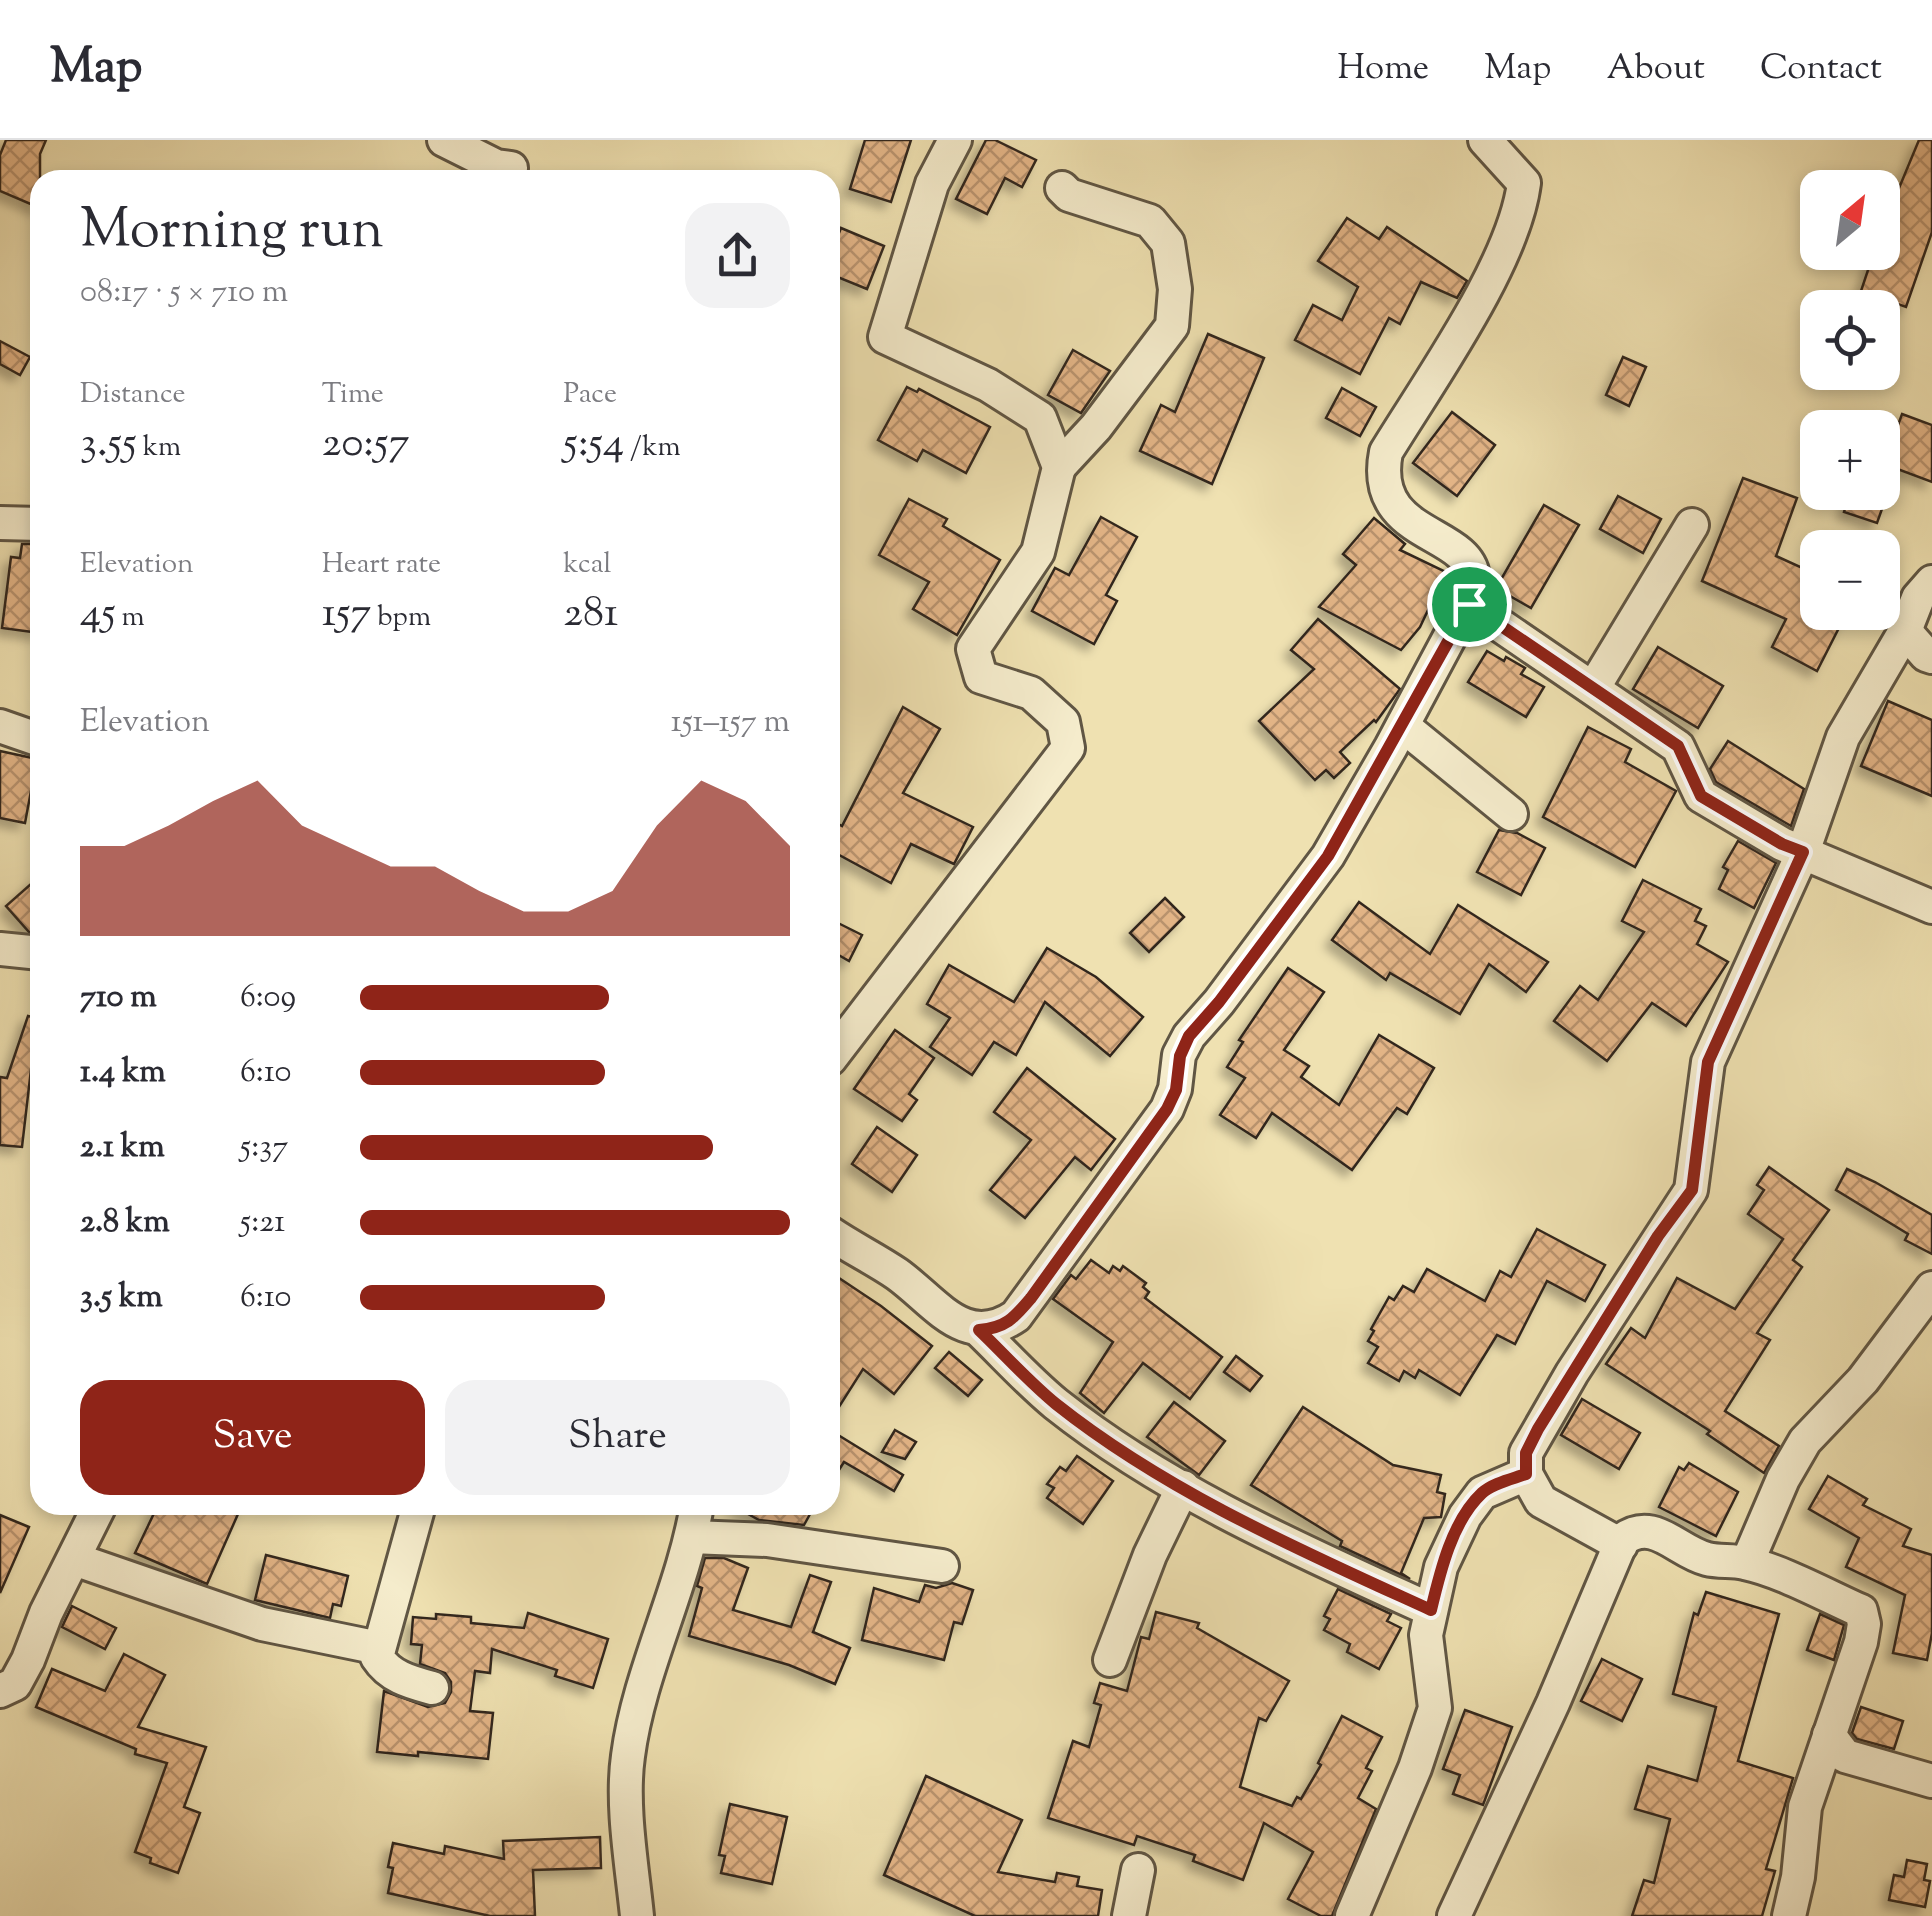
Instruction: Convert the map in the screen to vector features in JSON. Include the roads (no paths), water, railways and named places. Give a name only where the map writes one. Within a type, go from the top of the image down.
[{"type":"street","points":[[444,140],[496,166],[511,168]]},
{"type":"street","points":[[956,140],[932,184],[885,337],[988,385],[1040,418],[1060,467]]},
{"type":"street","points":[[840,1239],[895,1272],[960,1324],[979,1330],[998,1328],[1016,1316],[1167,1109],[1176,1090],[1180,1056],[1189,1036],[1305,891],[1402,726],[1469,604],[1474,577],[1468,561],[1393,506],[1382,474],[1386,452],[1487,283],[1520,211],[1524,183],[1485,140]]},
{"type":"street","points":[[840,1046],[1068,748],[1063,722],[1031,693],[981,678],[973,649],[1038,552],[1060,467],[1096,427],[1172,326],[1175,289],[1168,243],[1150,221],[1069,195],[1062,188]]},
{"type":"street","points":[[0,524],[30,524]]},
{"type":"street","points":[[1594,687],[1692,525]]},
{"type":"street","points":[[1620,1545],[1541,1501],[1526,1474],[1526,1453],[1658,1236],[1692,1190],[1708,1062],[1803,852],[1842,737],[1905,631],[1918,598],[1932,582]]},
{"type":"street","points":[[1469,604],[1678,746],[1701,796],[1782,844],[1932,907]]},
{"type":"street","points":[[1905,631],[1932,657]]},
{"type":"street","points":[[0,726],[30,736]]},
{"type":"street","points":[[1402,726],[1511,814]]},
{"type":"street","points":[[0,950],[30,952]]},
{"type":"street","points":[[1747,1563],[1805,1442],[1863,1380],[1932,1288]]},
{"type":"street","points":[[979,1330],[1056,1403],[1183,1487],[1278,1541],[1431,1610]]},
{"type":"street","points":[[1352,1916],[1415,1768],[1434,1708],[1426,1635],[1441,1566],[1465,1516],[1482,1493],[1526,1474]]},
{"type":"street","points":[[1110,1660],[1150,1555],[1183,1487]]},
{"type":"street","points":[[0,1692],[15,1684],[28,1660],[46,1613],[95,1515]]},
{"type":"street","points":[[416,1515],[376,1658],[384,1669],[406,1681],[432,1688]]},
{"type":"street","points":[[637,1916],[630,1848],[628,1756],[694,1515]]},
{"type":"street","points":[[697,1515],[767,1540],[942,1566]]},
{"type":"street","points":[[1454,1916],[1620,1545],[1632,1534],[1645,1531],[1660,1534],[1704,1559],[1747,1563],[1861,1610],[1862,1642],[1830,1754],[1804,1807],[1798,1878],[1789,1916]]},
{"type":"street","points":[[74,1559],[262,1624],[379,1648]]},
{"type":"street","points":[[1830,1754],[1932,1781]]},
{"type":"street","points":[[1129,1916],[1138,1870]]}]
